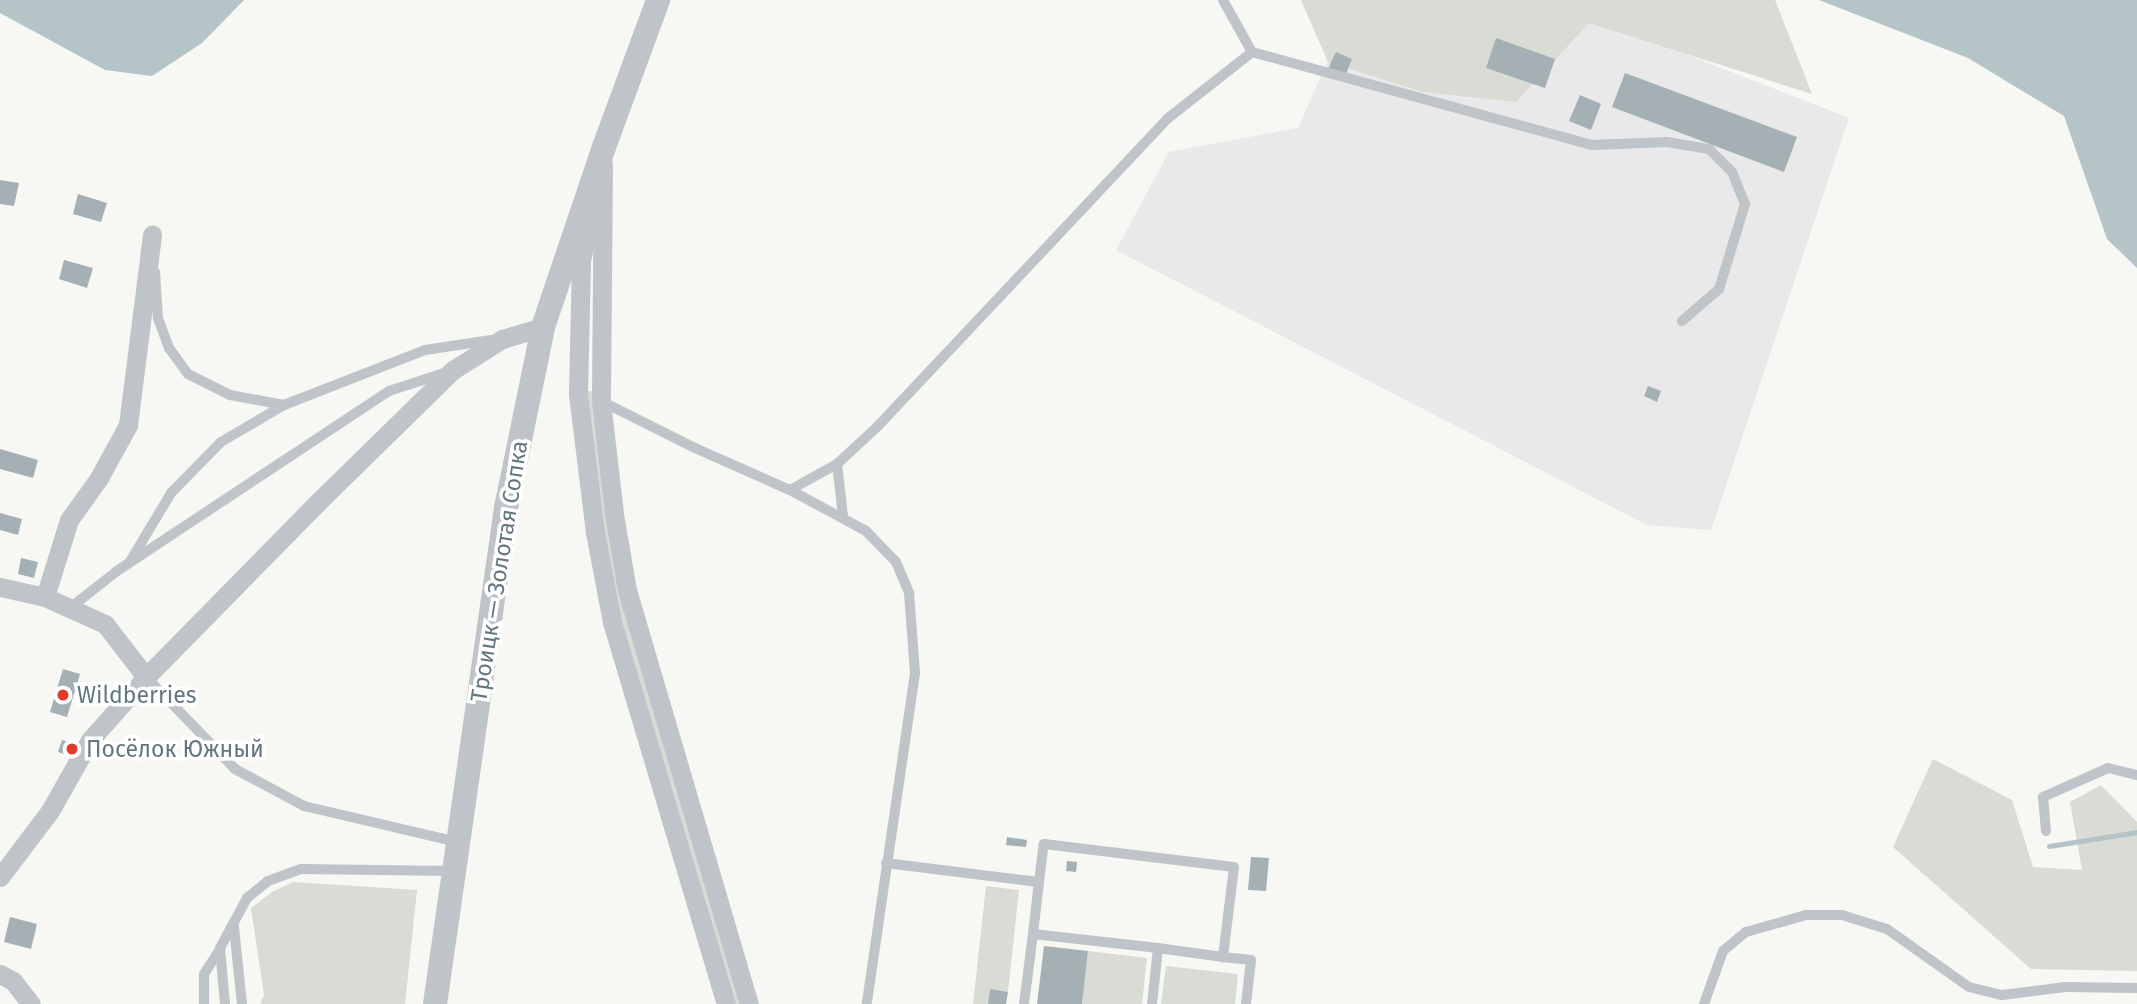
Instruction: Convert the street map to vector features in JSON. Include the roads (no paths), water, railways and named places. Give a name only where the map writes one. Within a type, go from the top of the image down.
[{"type":"street","name":"Троицк — Золотая Сопка","points":[[435,1004],[506,508],[543,327],[604,147],[658,0]]},
{"type":"street","points":[[604,147],[601,401],[614,514],[628,590],[749,1004]]},
{"type":"street","points":[[604,147],[580,261],[578,394],[595,532],[612,622],[726,1004]]},
{"type":"street","points":[[46,597],[69,520],[99,478],[128,425],[152,235]]},
{"type":"street","points":[[0,877],[6,859],[50,811],[90,740],[146,677],[318,502],[453,370],[502,339],[543,327]]},
{"type":"street","points":[[0,587],[46,597],[105,624],[146,677]]},
{"type":"street","points":[[0,974],[13,981],[31,1004]]},
{"type":"lane","points":[[1223,0],[1252,52],[1592,145],[1667,142],[1709,149],[1732,172],[1745,204],[1719,289],[1682,321]]},
{"type":"lane","points":[[790,490],[838,464],[877,428],[1167,119],[1252,52]]},
{"type":"lane","points":[[152,235],[158,318],[169,348],[188,374],[230,395],[284,405]]},
{"type":"lane","points":[[129,563],[171,493],[221,442],[284,405],[425,349],[502,339]]},
{"type":"lane","points":[[70,608],[129,563],[389,391],[453,370]]},
{"type":"lane","points":[[601,401],[842,516],[866,531],[896,562],[909,593],[915,673],[867,1004]]},
{"type":"lane","points":[[838,464],[842,516]]},
{"type":"lane","points":[[146,677],[235,769],[304,806],[458,842]]},
{"type":"lane","points":[[2046,831],[2043,797],[2108,768],[2137,775]]},
{"type":"lane","points":[[1024,1004],[1044,844],[1234,867],[1223,957]]},
{"type":"lane","points":[[886,863],[1039,882]]},
{"type":"lane","points":[[204,1004],[204,974],[234,926],[247,898],[268,881],[301,869],[454,871]]},
{"type":"lane","points":[[1704,1004],[1723,951],[1746,932],[1806,915],[1842,915],[1887,929],[1969,987],[2002,995],[2065,988],[2137,988]]},
{"type":"lane","points":[[234,926],[242,1004]]},
{"type":"lane","points":[[1034,934],[1251,960],[1246,1004]]},
{"type":"lane","points":[[220,948],[225,1004]]},
{"type":"lane","points":[[1152,1004],[1158,948]]},
{"type":"waterway","points":[[2049,846],[2137,832]]},
{"type":"place","name":"Wildberries","points":[[63,695]]},
{"type":"place","name":"Посёлок Южный","points":[[72,749]]}]
